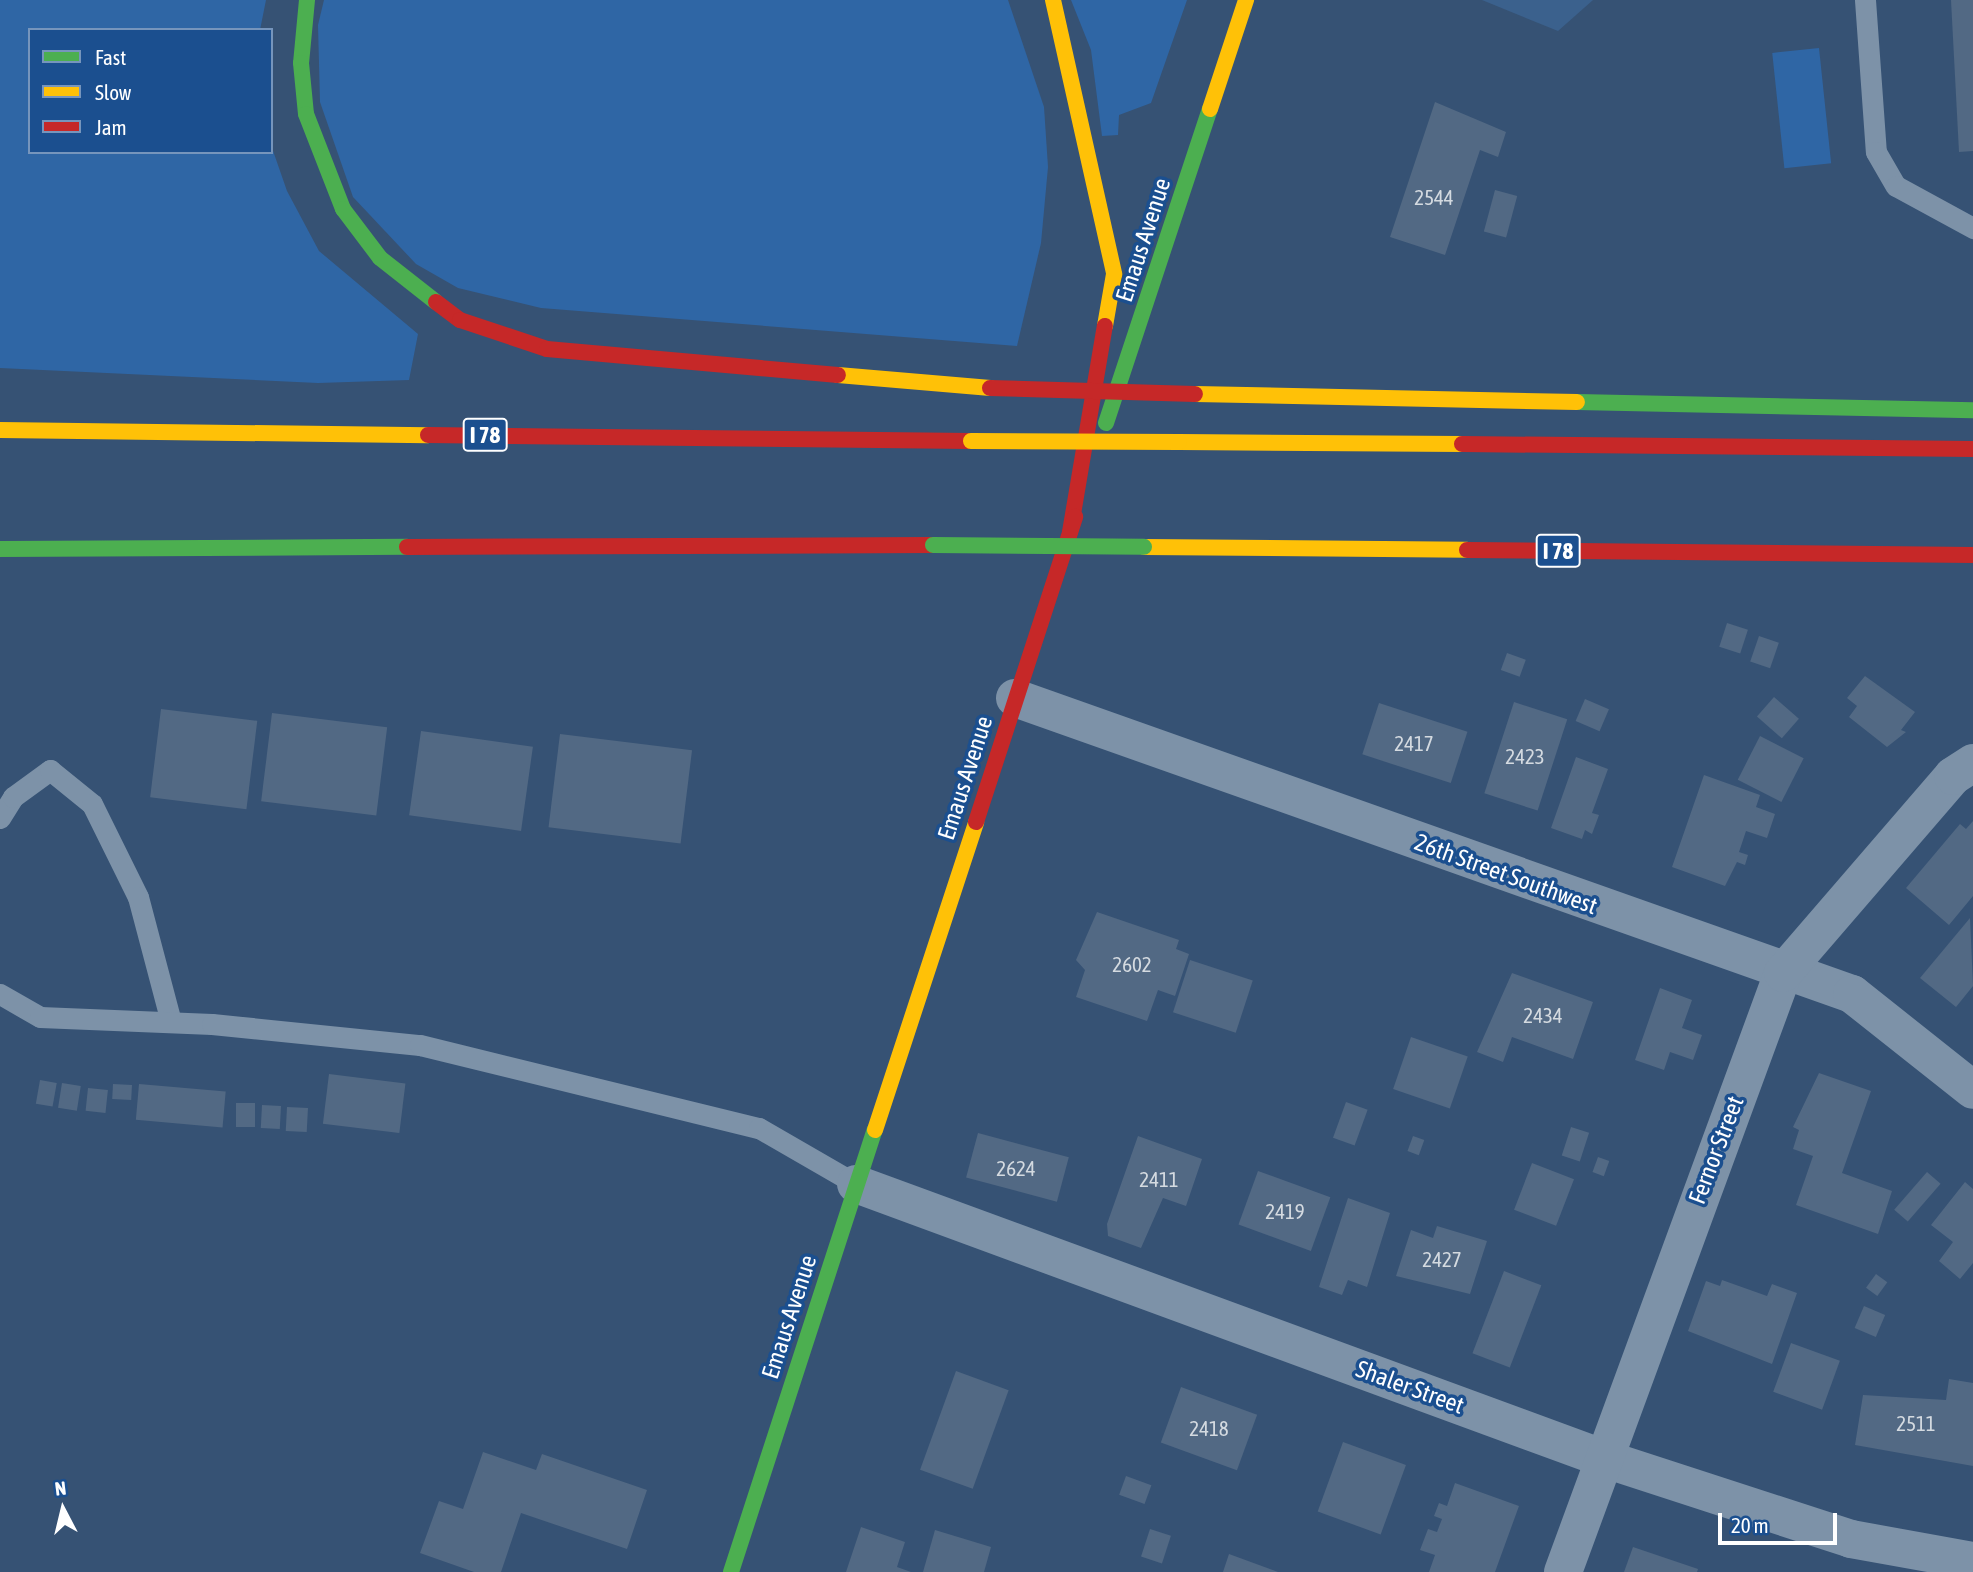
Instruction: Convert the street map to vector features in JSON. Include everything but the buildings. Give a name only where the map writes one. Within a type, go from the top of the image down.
[{"type":"main road","points":[[307,0],[301,63],[306,114],[343,209],[380,258],[460,320],[547,349],[990,388],[1973,410]]},
{"type":"main road","points":[[1053,0],[1114,274],[1070,532]]},
{"type":"main road","name":"Emaus Avenue","points":[[731,1572],[1015,698],[1246,0]]},
{"type":"main road","name":"I 78","points":[[0,430],[1973,449]]},
{"type":"main road","name":"I 78","points":[[0,549],[933,545],[1973,555]]},
{"type":"street","name":"26th Street Southwest","points":[[1015,698],[1783,973],[1852,994],[1973,1090]]},
{"type":"street","name":"Fernor Street","points":[[1563,1572],[1783,973],[1963,770]]},
{"type":"street","name":"Shaler Street","points":[[856,1184],[1605,1459],[1851,1539],[1973,1561]]},
{"type":"lane","points":[[1865,0],[1875,152],[1896,186],[1973,228]]},
{"type":"lane","points":[[0,818],[13,797],[50,770],[92,804],[138,897],[171,1022]]},
{"type":"lane","points":[[0,994],[40,1017],[171,1022],[420,1045],[678,1103],[759,1128],[856,1184]]},
{"type":"shaded area","points":[[0,0],[266,0],[260,28],[28,28],[28,154],[273,154],[273,151],[287,191],[319,251],[418,334],[409,380],[318,383],[0,368]]},
{"type":"shaded area","points":[[324,0],[1008,0],[1044,107],[1048,167],[1041,243],[1017,346],[541,308],[458,288],[416,264],[353,197],[320,102],[318,25]]},
{"type":"shaded area","points":[[1071,0],[1187,0],[1151,103],[1119,115],[1118,135],[1102,136],[1091,50]]},
{"type":"shaded area","points":[[1482,0],[1593,0],[1558,31]]},
{"type":"shaded area","points":[[1819,48],[1831,163],[1784,168],[1772,53]]},
{"type":"traffic: fast","points":[[307,0],[301,63],[306,114],[343,209],[380,258],[436,302]]},
{"type":"traffic: fast","points":[[1106,423],[1210,109]]},
{"type":"traffic: fast","points":[[1577,402],[1973,410]]},
{"type":"traffic: fast","points":[[933,545],[1144,547]]},
{"type":"traffic: fast","points":[[0,549],[407,547]]},
{"type":"traffic: fast","points":[[731,1572],[875,1130]]},
{"type":"traffic: slow","points":[[1053,0],[1114,274],[1105,326]]},
{"type":"traffic: slow","points":[[1210,109],[1246,0]]},
{"type":"traffic: slow","points":[[838,375],[990,388]]},
{"type":"traffic: slow","points":[[1195,394],[1577,402]]},
{"type":"traffic: slow","points":[[0,430],[428,435]]},
{"type":"traffic: slow","points":[[971,441],[1179,442]]},
{"type":"traffic: slow","points":[[1179,442],[1462,444]]},
{"type":"traffic: slow","points":[[1144,547],[1467,550]]},
{"type":"traffic: slow","points":[[875,1130],[976,822]]},
{"type":"traffic: jam","points":[[436,302],[460,320],[547,349],[838,375]]},
{"type":"traffic: jam","points":[[1070,532],[1105,326]]},
{"type":"traffic: jam","points":[[990,388],[1195,394]]},
{"type":"traffic: jam","points":[[428,435],[971,441]]},
{"type":"traffic: jam","points":[[1462,444],[1973,449]]},
{"type":"traffic: jam","points":[[976,822],[1075,517]]},
{"type":"traffic: jam","points":[[407,547],[933,545]]},
{"type":"traffic: jam","points":[[1467,550],[1973,555]]}]
